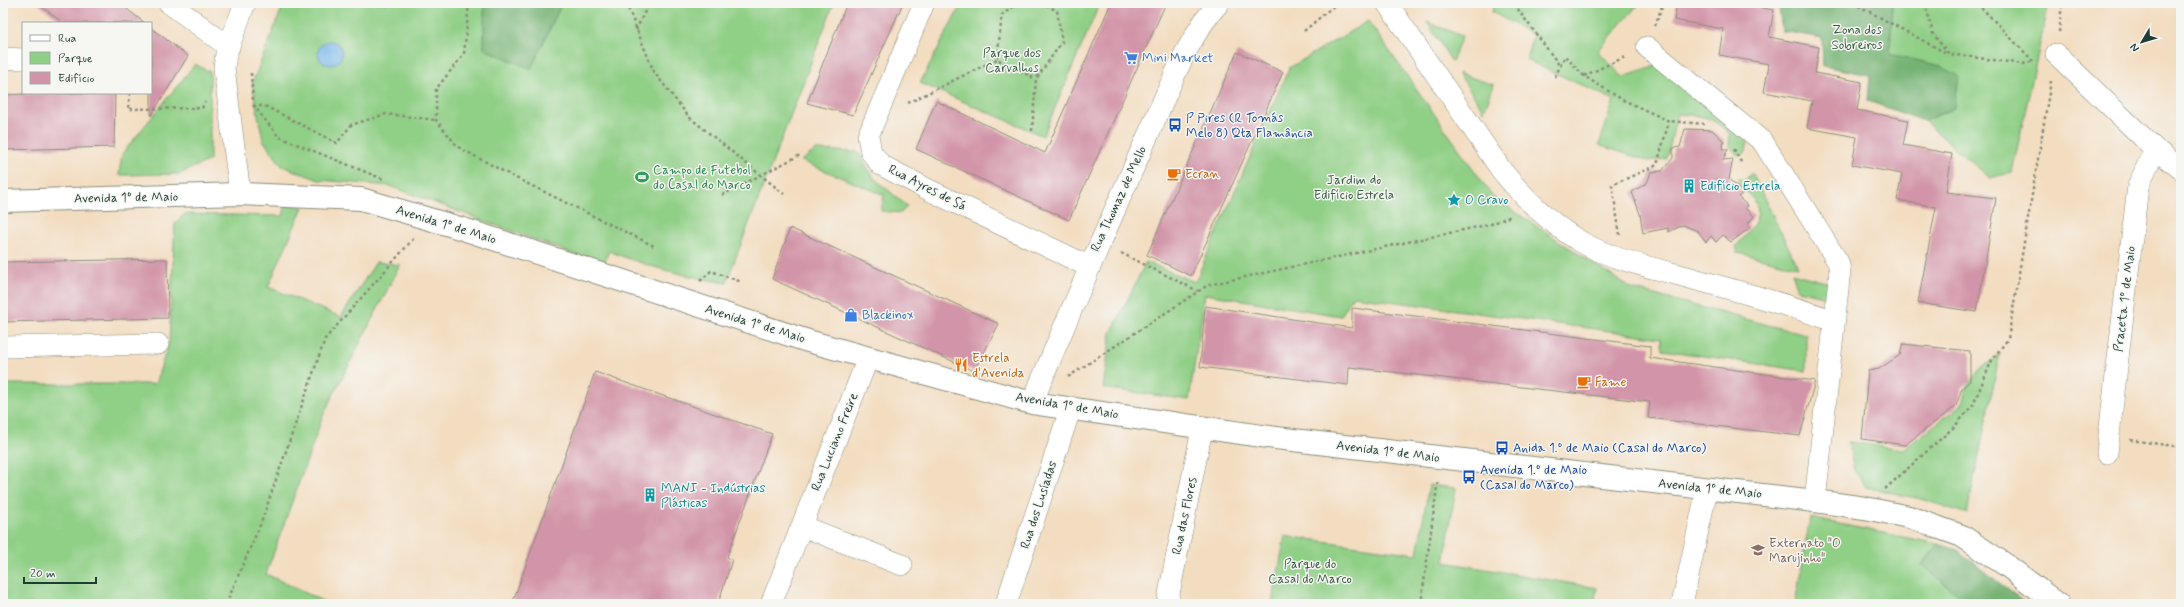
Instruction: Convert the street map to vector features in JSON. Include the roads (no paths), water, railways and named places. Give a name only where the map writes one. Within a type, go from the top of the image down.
[{"type":"street","points":[[168,3],[229,47]]},
{"type":"street","points":[[240,194],[224,68],[229,47],[245,3]]},
{"type":"street","name":"Rua Ayres de Sá","points":[[924,3],[868,141],[871,152],[881,165],[931,191],[1088,266]]},
{"type":"street","name":"Rua Thomaz de Mello","points":[[1032,403],[1088,266],[1194,37],[1208,15],[1219,3]]},
{"type":"street","points":[[1387,3],[1502,171],[1534,206],[1566,233],[1584,244],[1623,260],[1788,304],[1834,321]]},
{"type":"street","points":[[1647,47],[1764,142],[1838,262],[1840,270],[1815,501]]},
{"type":"street","points":[[2056,54],[2156,149],[2181,169]]},
{"type":"street","points":[[3,58],[22,59]]},
{"type":"street","name":"Praceta 1º de Maio","points":[[2108,445],[2138,186],[2156,149]]},
{"type":"street","name":"Avenida 1º de Maio","points":[[3,200],[240,194],[361,199],[662,295],[868,358],[1032,403],[1071,407],[1202,429],[1441,459],[1815,501],[1865,508],[1909,517],[1962,536],[2006,565],[2058,604]]},
{"type":"street","points":[[3,348],[158,344]]},
{"type":"street","name":"Rua Luciano Freire","points":[[771,604],[868,358]]},
{"type":"street","name":"Rua dos Lusíadas","points":[[1006,604],[1071,407]]},
{"type":"street","name":"Rua das Flores","points":[[1167,604],[1202,429]]},
{"type":"street","points":[[1682,604],[1707,489]]},
{"type":"street","points":[[802,526],[902,565]]},
{"type":"water","points":[[330,41],[339,44],[342,53],[339,62],[330,65],[321,62],[318,53],[321,44]]},
{"type":"place","name":"Mini Market","points":[[1131,58]]},
{"type":"place","name":"P Pires (R Tomás Melo 8) Qta Flamância","points":[[1175,125]]},
{"type":"place","name":"Ecran","points":[[1174,174]]},
{"type":"place","name":"Campo de Futebol do Casal do Marco","points":[[642,177]]},
{"type":"place","name":"Edifício Estrela","points":[[1689,186]]},
{"type":"place","name":"O Cravo","points":[[1454,200]]},
{"type":"place","name":"Blackinox","points":[[851,315]]},
{"type":"place","name":"Estrela d'Avenida","points":[[961,365]]},
{"type":"place","name":"Fame","points":[[1584,382]]},
{"type":"place","name":"Anida 1.º de Maio (Casal do Marco)","points":[[1502,448]]},
{"type":"place","name":"Avenida 1.º de Maio (Casal do Marco)","points":[[1469,477]]},
{"type":"place","name":"MANI - Indústrias Plásticas","points":[[650,495]]},
{"type":"place","name":"Externato \"O Marujinho\"","points":[[1758,550]]},
{"type":"park label","name":"Zona dos Sobreiros","points":[[1857,38]]},
{"type":"park label","name":"Parque dos Carvalhos","points":[[1012,60]]},
{"type":"park label","name":"Jardim do Edifício Estrela","points":[[1354,188]]},
{"type":"park label","name":"Parque do Casal do Marco","points":[[1310,572]]}]
